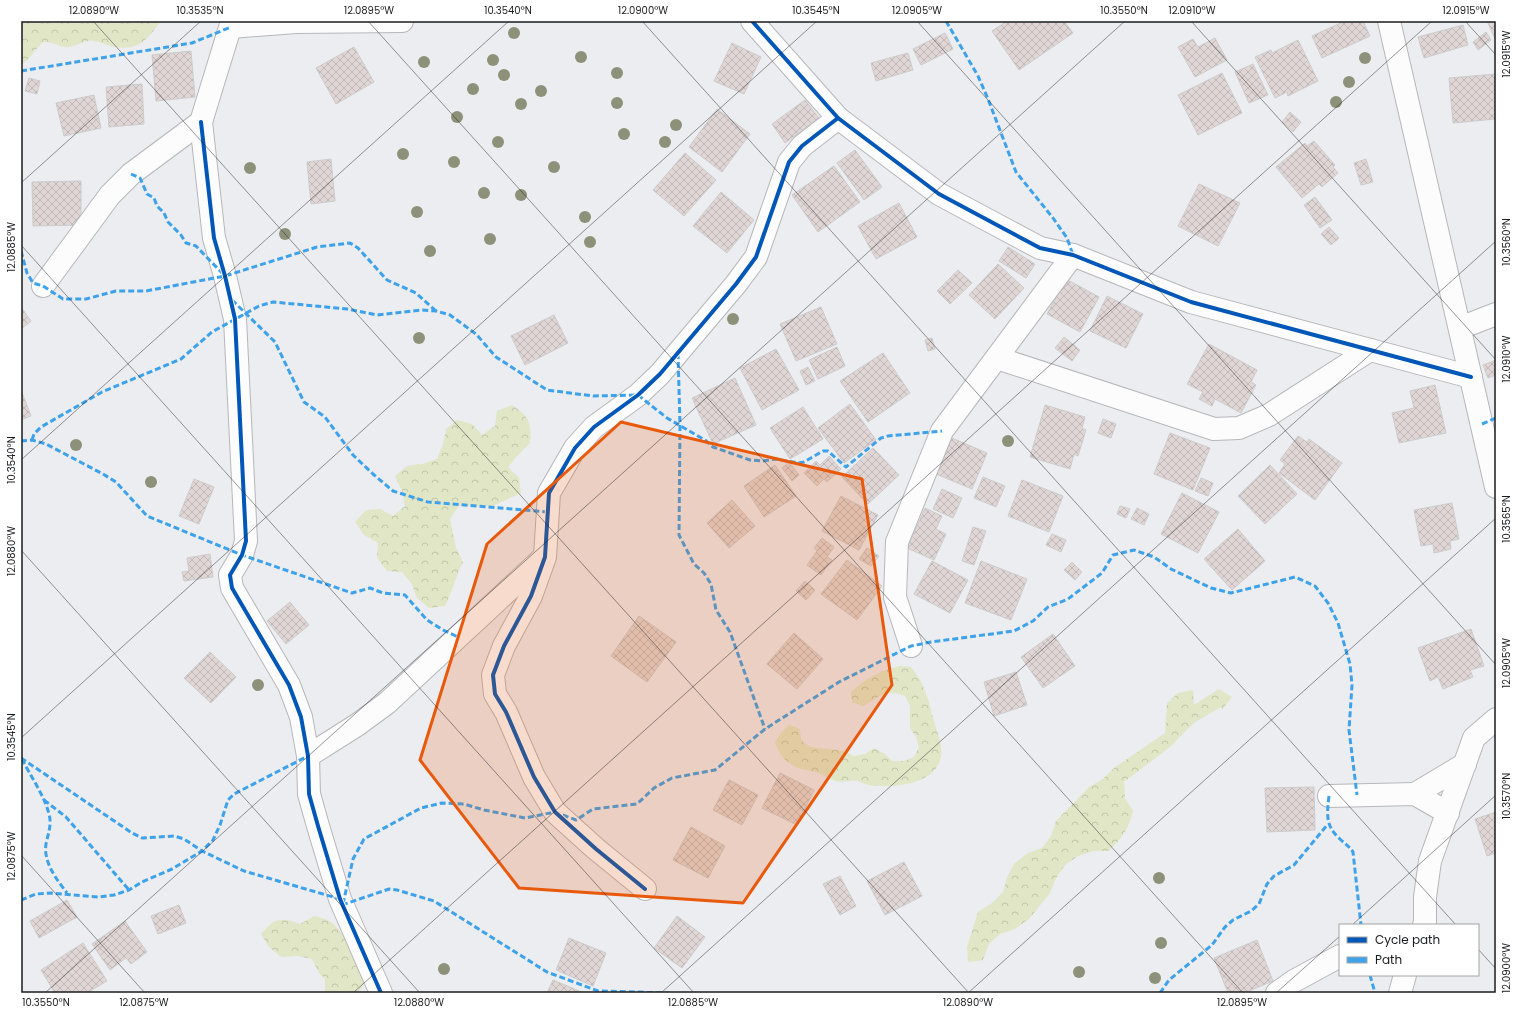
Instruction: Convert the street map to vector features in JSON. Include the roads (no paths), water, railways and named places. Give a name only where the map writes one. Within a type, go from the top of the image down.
[{"type":"street","points":[[380,993],[342,905],[309,794],[308,756],[301,717],[288,685],[232,588],[230,575],[242,555],[246,541],[235,319],[214,238],[201,122],[231,24],[402,21]]},
{"type":"street","points":[[752,21],[838,118],[939,194],[1040,248],[1073,255],[1191,302],[1471,377]]},
{"type":"street","points":[[1389,21],[1496,487]]},
{"type":"street","points":[[645,889],[596,849],[555,812],[534,777],[506,712],[495,694],[493,674],[504,646],[531,596],[545,557],[549,492],[575,448],[594,427],[638,395],[660,374],[736,284],[756,256],[789,162],[802,146],[838,118]]},
{"type":"street","points":[[43,286],[110,195],[131,174],[201,122]]},
{"type":"street","points":[[911,646],[895,597],[897,542],[942,432],[1073,255]]},
{"type":"street","points":[[1460,328],[1496,314]]},
{"type":"street","points":[[997,358],[1214,428],[1239,428],[1269,415],[1370,350]]},
{"type":"street","points":[[308,756],[357,725],[387,703],[545,557]]},
{"type":"street","points":[[1421,924],[1430,861],[1474,738],[1496,719]]},
{"type":"street","points":[[1329,796],[1415,794],[1465,764]]},
{"type":"street","points":[[1415,794],[1448,813]]},
{"type":"street","points":[[1277,993],[1339,957]]},
{"type":"street","points":[[1400,993],[1405,976]]}]
